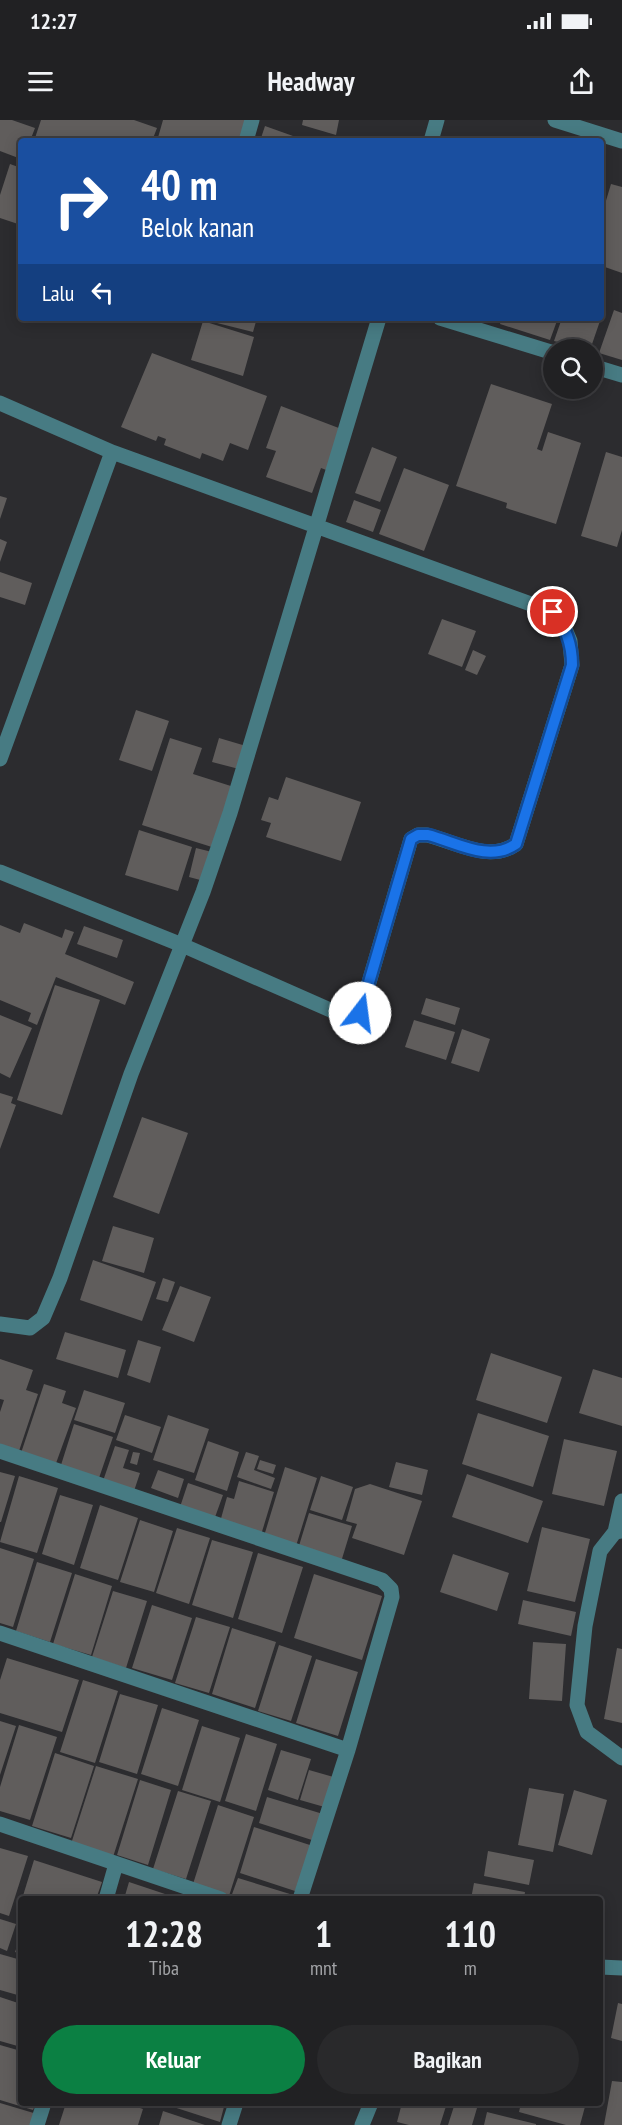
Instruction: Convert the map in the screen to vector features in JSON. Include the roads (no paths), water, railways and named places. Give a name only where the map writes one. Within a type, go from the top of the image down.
[{"type":"street","points":[[247,138],[252,120]]},
{"type":"street","points":[[432,138],[437,120]]},
{"type":"street","points":[[555,120],[622,141]]},
{"type":"street","points":[[0,1324],[30,1328],[44,1318],[60,1278],[131,1074],[182,945],[230,813],[379,321]]},
{"type":"street","points":[[450,321],[543,350]]},
{"type":"street","points":[[603,369],[622,375]]},
{"type":"street","points":[[0,403],[112,452],[553,612],[562,622],[570,641],[572,665],[516,844],[506,851],[488,852],[428,835],[418,835],[411,839],[360,1013],[356,1017],[348,1017],[328,1009],[182,945],[0,872]]},
{"type":"street","points":[[0,759],[112,452]]},
{"type":"street","points":[[0,1450],[382,1580],[391,1589],[392,1597],[348,1750],[301,1896]]},
{"type":"street","points":[[622,1501],[619,1531],[600,1551],[585,1626],[577,1706],[587,1732],[622,1758]]},
{"type":"street","points":[[0,1633],[348,1750]]},
{"type":"street","points":[[0,1824],[212,1896]]},
{"type":"street","points":[[107,1896],[116,1864]]},
{"type":"street","points":[[603,1967],[622,1968]]},
{"type":"street","points":[[37,2125],[43,2106]]},
{"type":"street","points":[[229,2125],[235,2106]]},
{"type":"street","points":[[362,2125],[369,2106]]}]
